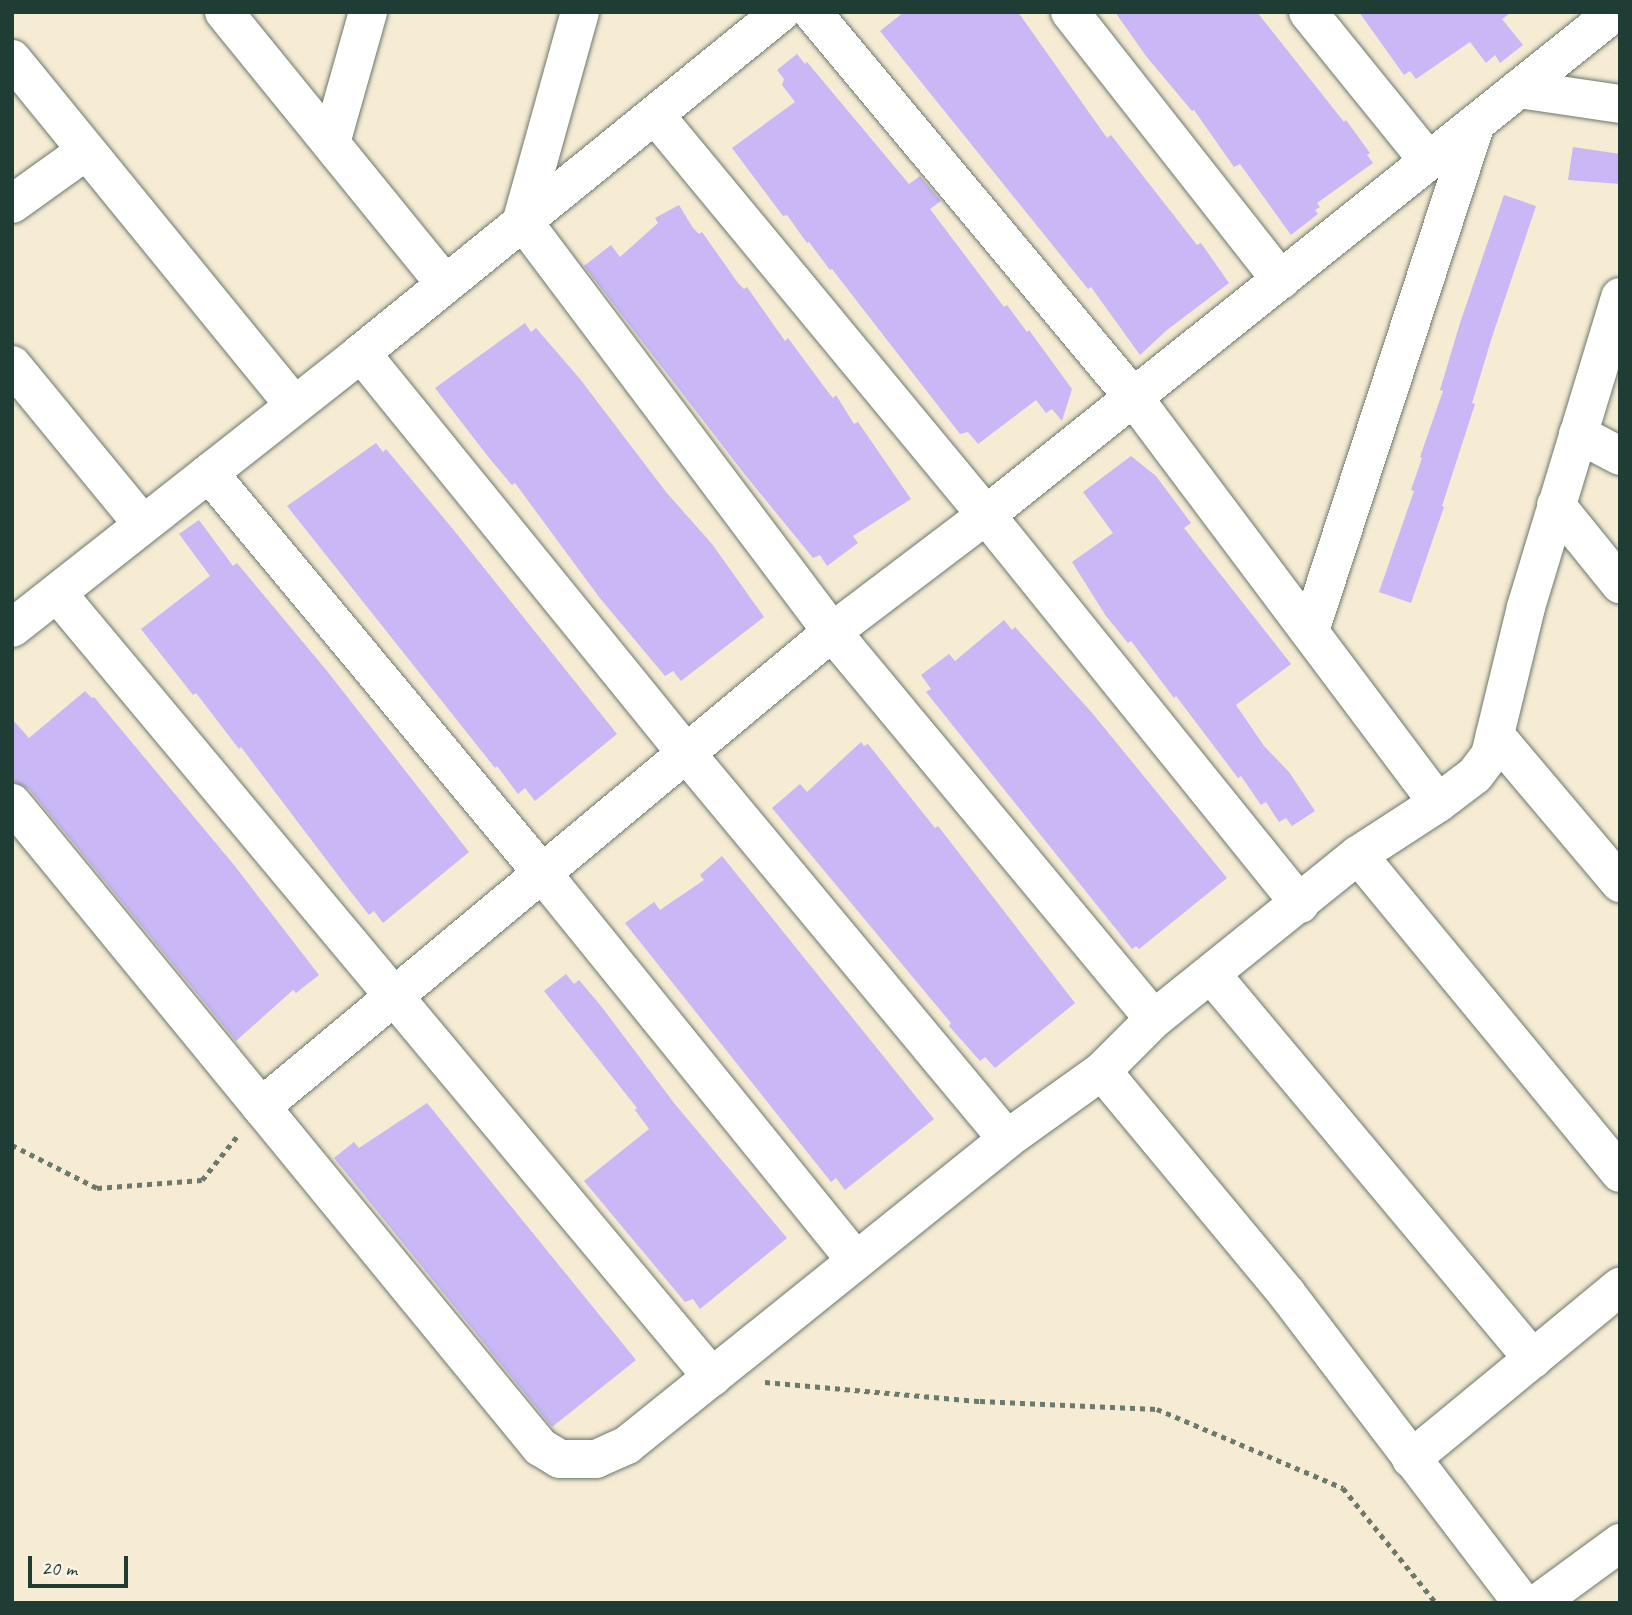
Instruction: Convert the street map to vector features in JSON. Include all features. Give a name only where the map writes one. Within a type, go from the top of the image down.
[{"type":"street","points":[[224,12],[444,283]]},
{"type":"street","points":[[331,143],[368,12]]},
{"type":"street","points":[[522,220],[580,12]]},
{"type":"street","points":[[12,628],[360,353],[781,12]]},
{"type":"street","points":[[812,12],[1133,398],[1438,803]]},
{"type":"street","points":[[1070,12],[1281,280]]},
{"type":"street","points":[[1308,12],[1429,160]]},
{"type":"street","points":[[261,1107],[615,809],[832,632],[986,515],[1519,89],[1597,18]]},
{"type":"street","points":[[12,59],[294,405]]},
{"type":"street","points":[[1519,89],[1620,104]]},
{"type":"street","points":[[655,115],[986,515],[1300,904]]},
{"type":"street","points":[[1310,631],[1476,122]]},
{"type":"street","points":[[12,204],[86,151]]},
{"type":"street","points":[[522,220],[832,632],[1154,1019]]},
{"type":"street","points":[[12,803],[540,1447],[560,1459],[596,1459],[627,1445],[1007,1139],[1102,1071],[1154,1019],[1358,855],[1438,803],[1475,775],[1490,755],[1526,607],[1620,297]]},
{"type":"street","points":[[360,353],[686,753],[1007,1139]]},
{"type":"street","points":[[12,365],[142,523]]},
{"type":"street","points":[[1578,435],[1620,456]]},
{"type":"street","points":[[209,473],[542,873],[856,1261]]},
{"type":"street","points":[[1556,505],[1620,584]]},
{"type":"street","points":[[57,593],[396,995],[712,1377]]},
{"type":"street","points":[[1495,735],[1620,883]]},
{"type":"street","points":[[1358,855],[1620,1173]]},
{"type":"street","points":[[1211,974],[1533,1359]]},
{"type":"street","points":[[1102,1071],[1287,1294],[1522,1603]]},
{"type":"street","points":[[1411,1459],[1620,1287]]},
{"type":"street","points":[[1538,1603],[1620,1543]]},
{"type":"path","points":[[12,1145],[97,1188],[202,1180],[261,1107]]},
{"type":"path","points":[[712,1377],[980,1401],[1157,1409],[1343,1488],[1436,1603]]},
{"type":"building","points":[[904,12],[1018,12],[1107,138],[1111,135],[1197,245],[1201,243],[1229,283],[1167,330],[1140,355],[1091,287],[1088,289],[880,31]]},
{"type":"building","points":[[1115,12],[1257,12],[1344,122],[1346,120],[1370,153],[1367,155],[1373,163],[1317,203],[1320,207],[1315,210],[1318,214],[1291,235],[1240,164],[1234,167],[1194,110],[1192,111],[1146,56]]},
{"type":"building","points":[[1359,12],[1512,12],[1502,19],[1523,45],[1500,63],[1495,55],[1486,63],[1470,42],[1416,79],[1410,71],[1404,75]]},
{"type":"building","points":[[797,54],[805,64],[807,62],[909,184],[920,176],[941,201],[930,209],[1004,307],[1007,305],[1027,332],[1029,330],[1072,389],[1062,421],[1052,409],[1046,413],[1036,400],[978,444],[968,432],[960,434],[832,269],[830,270],[809,242],[807,243],[787,215],[783,216],[732,148],[795,102],[782,85],[784,79],[777,70]]},
{"type":"building","points":[[1573,147],[1620,154],[1620,184],[1568,180]]},
{"type":"building","points":[[1504,195],[1536,206],[1492,337],[1472,403],[1475,404],[1442,506],[1444,507],[1411,603],[1379,592],[1414,491],[1411,490],[1422,458],[1420,457],[1443,391],[1440,390],[1460,323]]},
{"type":"building","points":[[679,205],[693,228],[699,234],[702,232],[738,283],[744,289],[747,287],[785,341],[788,338],[833,398],[836,395],[854,424],[858,422],[911,499],[853,536],[858,543],[827,566],[820,555],[813,558],[746,476],[584,266],[611,245],[620,257],[658,223],[655,218]]},
{"type":"building","points":[[525,323],[531,332],[536,328],[580,379],[666,492],[712,544],[764,617],[681,681],[673,671],[665,676],[599,597],[515,483],[512,485],[490,459],[435,388]]},
{"type":"building","points":[[376,443],[383,452],[386,449],[452,528],[617,734],[535,801],[525,788],[518,794],[497,766],[495,768],[287,506]]},
{"type":"building","points":[[1131,456],[1156,476],[1191,523],[1184,528],[1291,664],[1236,705],[1264,746],[1289,772],[1315,811],[1292,826],[1286,818],[1279,822],[1266,802],[1261,805],[1241,776],[1238,778],[1176,696],[1174,698],[1131,641],[1128,643],[1106,616],[1072,562],[1113,533],[1083,492]]},
{"type":"building","points":[[199,520],[233,566],[237,563],[327,671],[469,852],[383,923],[374,911],[369,915],[241,747],[239,749],[196,693],[193,695],[141,629],[210,576],[179,534]]},
{"type":"building","points":[[1004,620],[1012,630],[1015,627],[1093,714],[1227,878],[1139,949],[1136,946],[1132,949],[926,692],[931,689],[921,675],[949,654],[955,661]]},
{"type":"building","points":[[85,691],[94,697],[234,865],[319,975],[296,993],[293,990],[236,1041],[29,789],[12,781],[12,719],[29,738]]},
{"type":"building","points":[[861,742],[864,746],[868,744],[935,828],[938,826],[1075,1003],[995,1068],[985,1057],[980,1061],[949,1026],[951,1023],[772,808],[800,784],[807,792]]},
{"type":"building","points":[[722,856],[934,1119],[845,1190],[836,1178],[831,1182],[625,923],[654,902],[660,910],[704,880],[700,875]]},
{"type":"building","points":[[566,974],[574,984],[579,980],[601,1006],[674,1103],[787,1238],[700,1309],[693,1299],[685,1302],[584,1181],[649,1129],[635,1110],[637,1108],[544,991]]},
{"type":"building","points":[[427,1103],[636,1360],[552,1427],[334,1158],[354,1142],[359,1148]]}]
